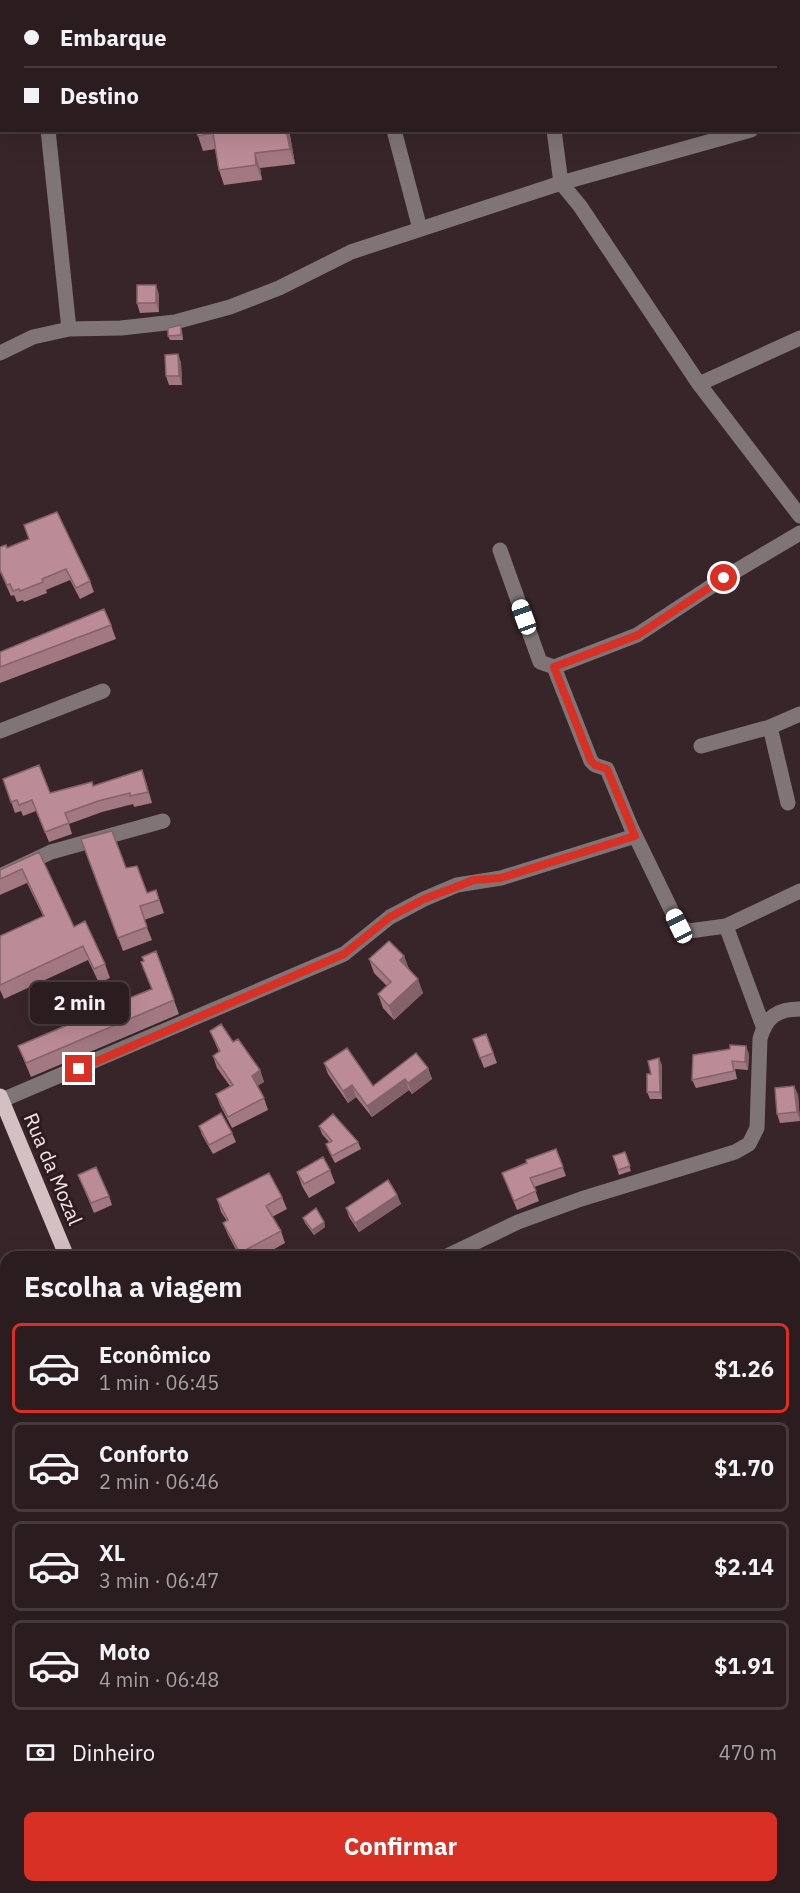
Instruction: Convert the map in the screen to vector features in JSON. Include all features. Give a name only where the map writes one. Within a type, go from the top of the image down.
[{"type":"main road","name":"Rua da Mozal","points":[[1,1098],[65,1251]]},
{"type":"street","points":[[48,132],[69,329]]},
{"type":"street","points":[[395,132],[420,229]]},
{"type":"street","points":[[554,132],[561,183],[580,206],[699,384],[800,516]]},
{"type":"street","points":[[0,353],[33,337],[69,329],[121,328],[175,322],[230,307],[279,288],[351,252],[561,183],[744,132]]},
{"type":"street","points":[[699,384],[800,338]]},
{"type":"street","points":[[500,550],[540,662],[554,667],[638,635],[724,578],[800,533]]},
{"type":"street","points":[[554,667],[591,761],[607,769],[635,836],[679,926],[689,931],[726,926],[800,891]]},
{"type":"street","points":[[0,731],[103,691]]},
{"type":"street","points":[[701,746],[770,727],[800,714]]},
{"type":"street","points":[[770,727],[788,803]]},
{"type":"street","points":[[0,876],[51,852],[163,821]]},
{"type":"street","points":[[1,1098],[344,954],[390,917],[424,899],[474,880],[501,878],[635,836]]},
{"type":"street","points":[[726,926],[763,1026]]},
{"type":"street","points":[[458,1251],[549,1210],[735,1152],[749,1144],[757,1128],[760,1039],[763,1026],[772,1015],[785,1009],[800,1009]]},
{"type":"building","points":[[197,132],[286,132],[290,149],[255,153],[256,165],[219,170],[213,133],[198,136]]},
{"type":"building","points":[[137,285],[156,285],[156,303],[137,303]]},
{"type":"building","points":[[181,325],[181,335],[168,336],[168,328]]},
{"type":"building","points":[[178,354],[179,376],[166,376],[165,355]]},
{"type":"building","points":[[57,512],[90,581],[76,588],[66,569],[42,579],[43,582],[20,591],[19,589],[13,591],[10,584],[7,585],[0,570],[0,547],[6,545],[7,548],[29,539],[24,525]]},
{"type":"building","points":[[104,609],[111,625],[0,667],[0,652]]},
{"type":"building","points":[[39,765],[50,793],[92,782],[93,786],[142,770],[148,792],[130,796],[130,793],[98,801],[65,813],[69,823],[45,832],[32,800],[19,805],[17,800],[11,802],[3,779]]},
{"type":"building","points":[[112,831],[126,868],[137,866],[147,893],[156,890],[159,900],[140,906],[147,927],[118,938],[81,839]]},
{"type":"building","points":[[39,852],[74,927],[85,921],[105,964],[94,969],[83,946],[0,985],[0,936],[44,916],[22,869],[0,879],[0,870]]},
{"type":"building","points":[[389,941],[404,956],[400,960],[418,979],[389,1006],[378,994],[391,982],[369,959]]},
{"type":"building","points":[[156,951],[174,1000],[26,1063],[18,1046],[84,1018],[78,1005],[92,1000],[88,990],[108,982],[117,1003],[152,989],[141,962],[144,961],[142,957]]},
{"type":"building","points":[[221,1024],[233,1042],[238,1039],[260,1070],[252,1076],[264,1098],[228,1117],[216,1094],[233,1085],[213,1056],[220,1051],[210,1031]]},
{"type":"building","points":[[486,1034],[493,1053],[480,1058],[473,1039]]},
{"type":"building","points":[[730,1045],[746,1046],[745,1062],[732,1061],[734,1071],[692,1080],[693,1055],[730,1049]]},
{"type":"building","points":[[347,1048],[373,1086],[416,1053],[428,1068],[408,1083],[405,1079],[367,1106],[352,1085],[343,1091],[324,1063]]},
{"type":"building","points":[[659,1058],[660,1092],[647,1092],[647,1074],[651,1074],[648,1061]]},
{"type":"building","points":[[794,1086],[797,1112],[777,1114],[775,1088]]},
{"type":"building","points":[[221,1113],[232,1133],[209,1145],[199,1126]]},
{"type":"building","points":[[333,1114],[358,1142],[332,1156],[326,1144],[332,1141],[319,1126]]},
{"type":"building","points":[[556,1149],[563,1167],[530,1178],[536,1191],[514,1201],[502,1173],[527,1163],[526,1160]]},
{"type":"building","points":[[625,1152],[630,1166],[618,1170],[613,1156]]},
{"type":"building","points":[[323,1157],[330,1170],[304,1184],[297,1172]]},
{"type":"building","points":[[96,1167],[109,1196],[91,1203],[78,1175]]},
{"type":"building","points":[[269,1173],[282,1197],[266,1206],[281,1231],[244,1251],[239,1251],[223,1223],[228,1220],[217,1199]]},
{"type":"building","points":[[388,1180],[397,1195],[355,1223],[346,1208]]},
{"type":"building","points":[[316,1208],[324,1222],[312,1230],[303,1218]]},
{"type":"route","points":[[79,1069],[344,954],[377,930],[390,917],[457,885],[474,880],[501,878],[635,836],[607,769],[591,761],[554,667],[602,651],[638,635],[724,578]]}]
